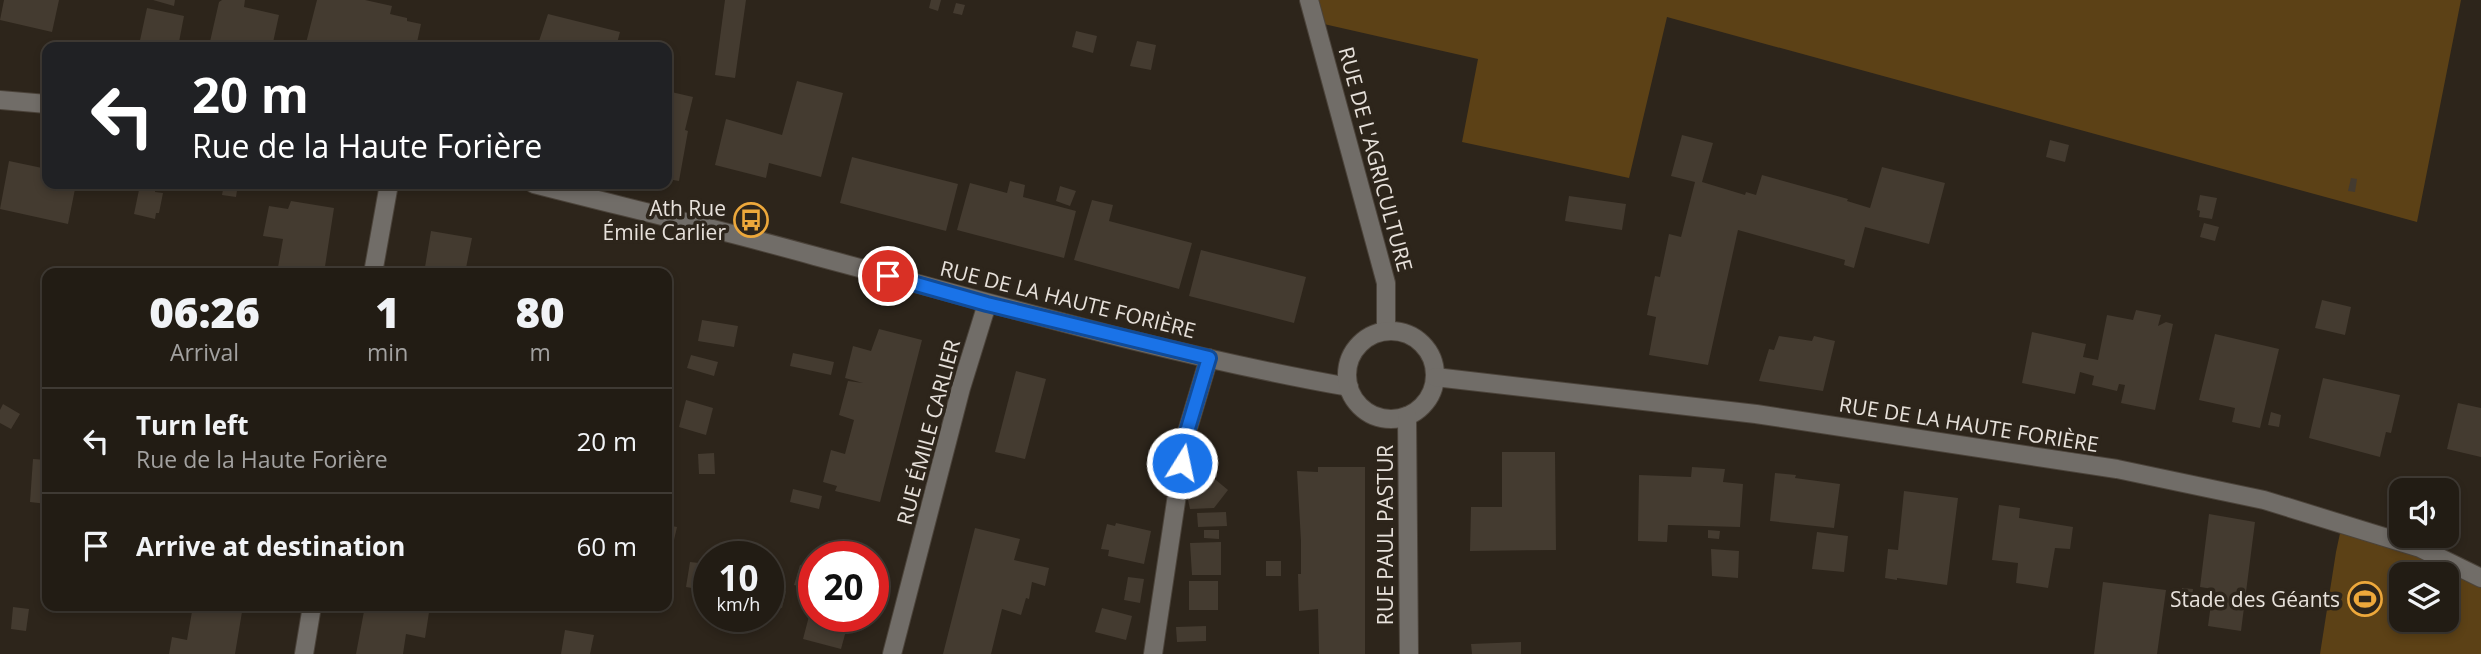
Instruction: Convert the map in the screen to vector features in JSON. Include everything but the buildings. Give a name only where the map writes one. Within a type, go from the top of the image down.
[{"type":"street","name":"RUE DE L'AGRICULTURE","points":[[1310,0],[1386,284],[1386,331]]},
{"type":"street","points":[[0,100],[42,104]]},
{"type":"street","points":[[374,268],[388,189]]},
{"type":"street","name":"RUE DE LA HAUTE FORIÈRE","points":[[554,189],[814,255],[987,304],[1265,372],[1349,387]]},
{"type":"street","name":"RUE ÉMILE CARLIER","points":[[892,654],[961,388],[987,304]]},
{"type":"street","points":[[1386,331],[1402,332],[1415,338],[1426,348],[1433,362],[1435,377],[1427,401],[1407,416],[1387,419],[1367,412],[1355,400],[1346,373],[1355,349],[1374,334],[1386,331]]},
{"type":"street","points":[[1153,654],[1186,435],[1209,358]]},
{"type":"street","name":"RUE DE LA HAUTE FORIÈRE","points":[[1435,377],[1756,414],[2117,469],[2264,500],[2420,548],[2481,578]]},
{"type":"street","name":"RUE PAUL PASTUR","points":[[1407,416],[1409,654]]},
{"type":"street","points":[[304,654],[311,611]]},
{"type":"shaded area","points":[[1309,0],[2461,0],[2417,222],[1667,17],[1629,178],[1462,142],[1478,59],[1315,22]]},
{"type":"shaded area","name":"Stade des Géants","points":[[2342,524],[2389,542],[2389,548],[2404,548],[2440,562],[2389,562],[2389,632],[2459,632],[2459,569],[2481,578],[2481,654],[2320,654]]},
{"type":"place","name":"Ath Rue Émile Carlier","points":[[751,220]]},
{"type":"place","name":"Stade des Géants","points":[[2365,599]]},
{"type":"route","points":[[888,276],[987,304],[1209,358],[1186,435],[1182,463]]}]
